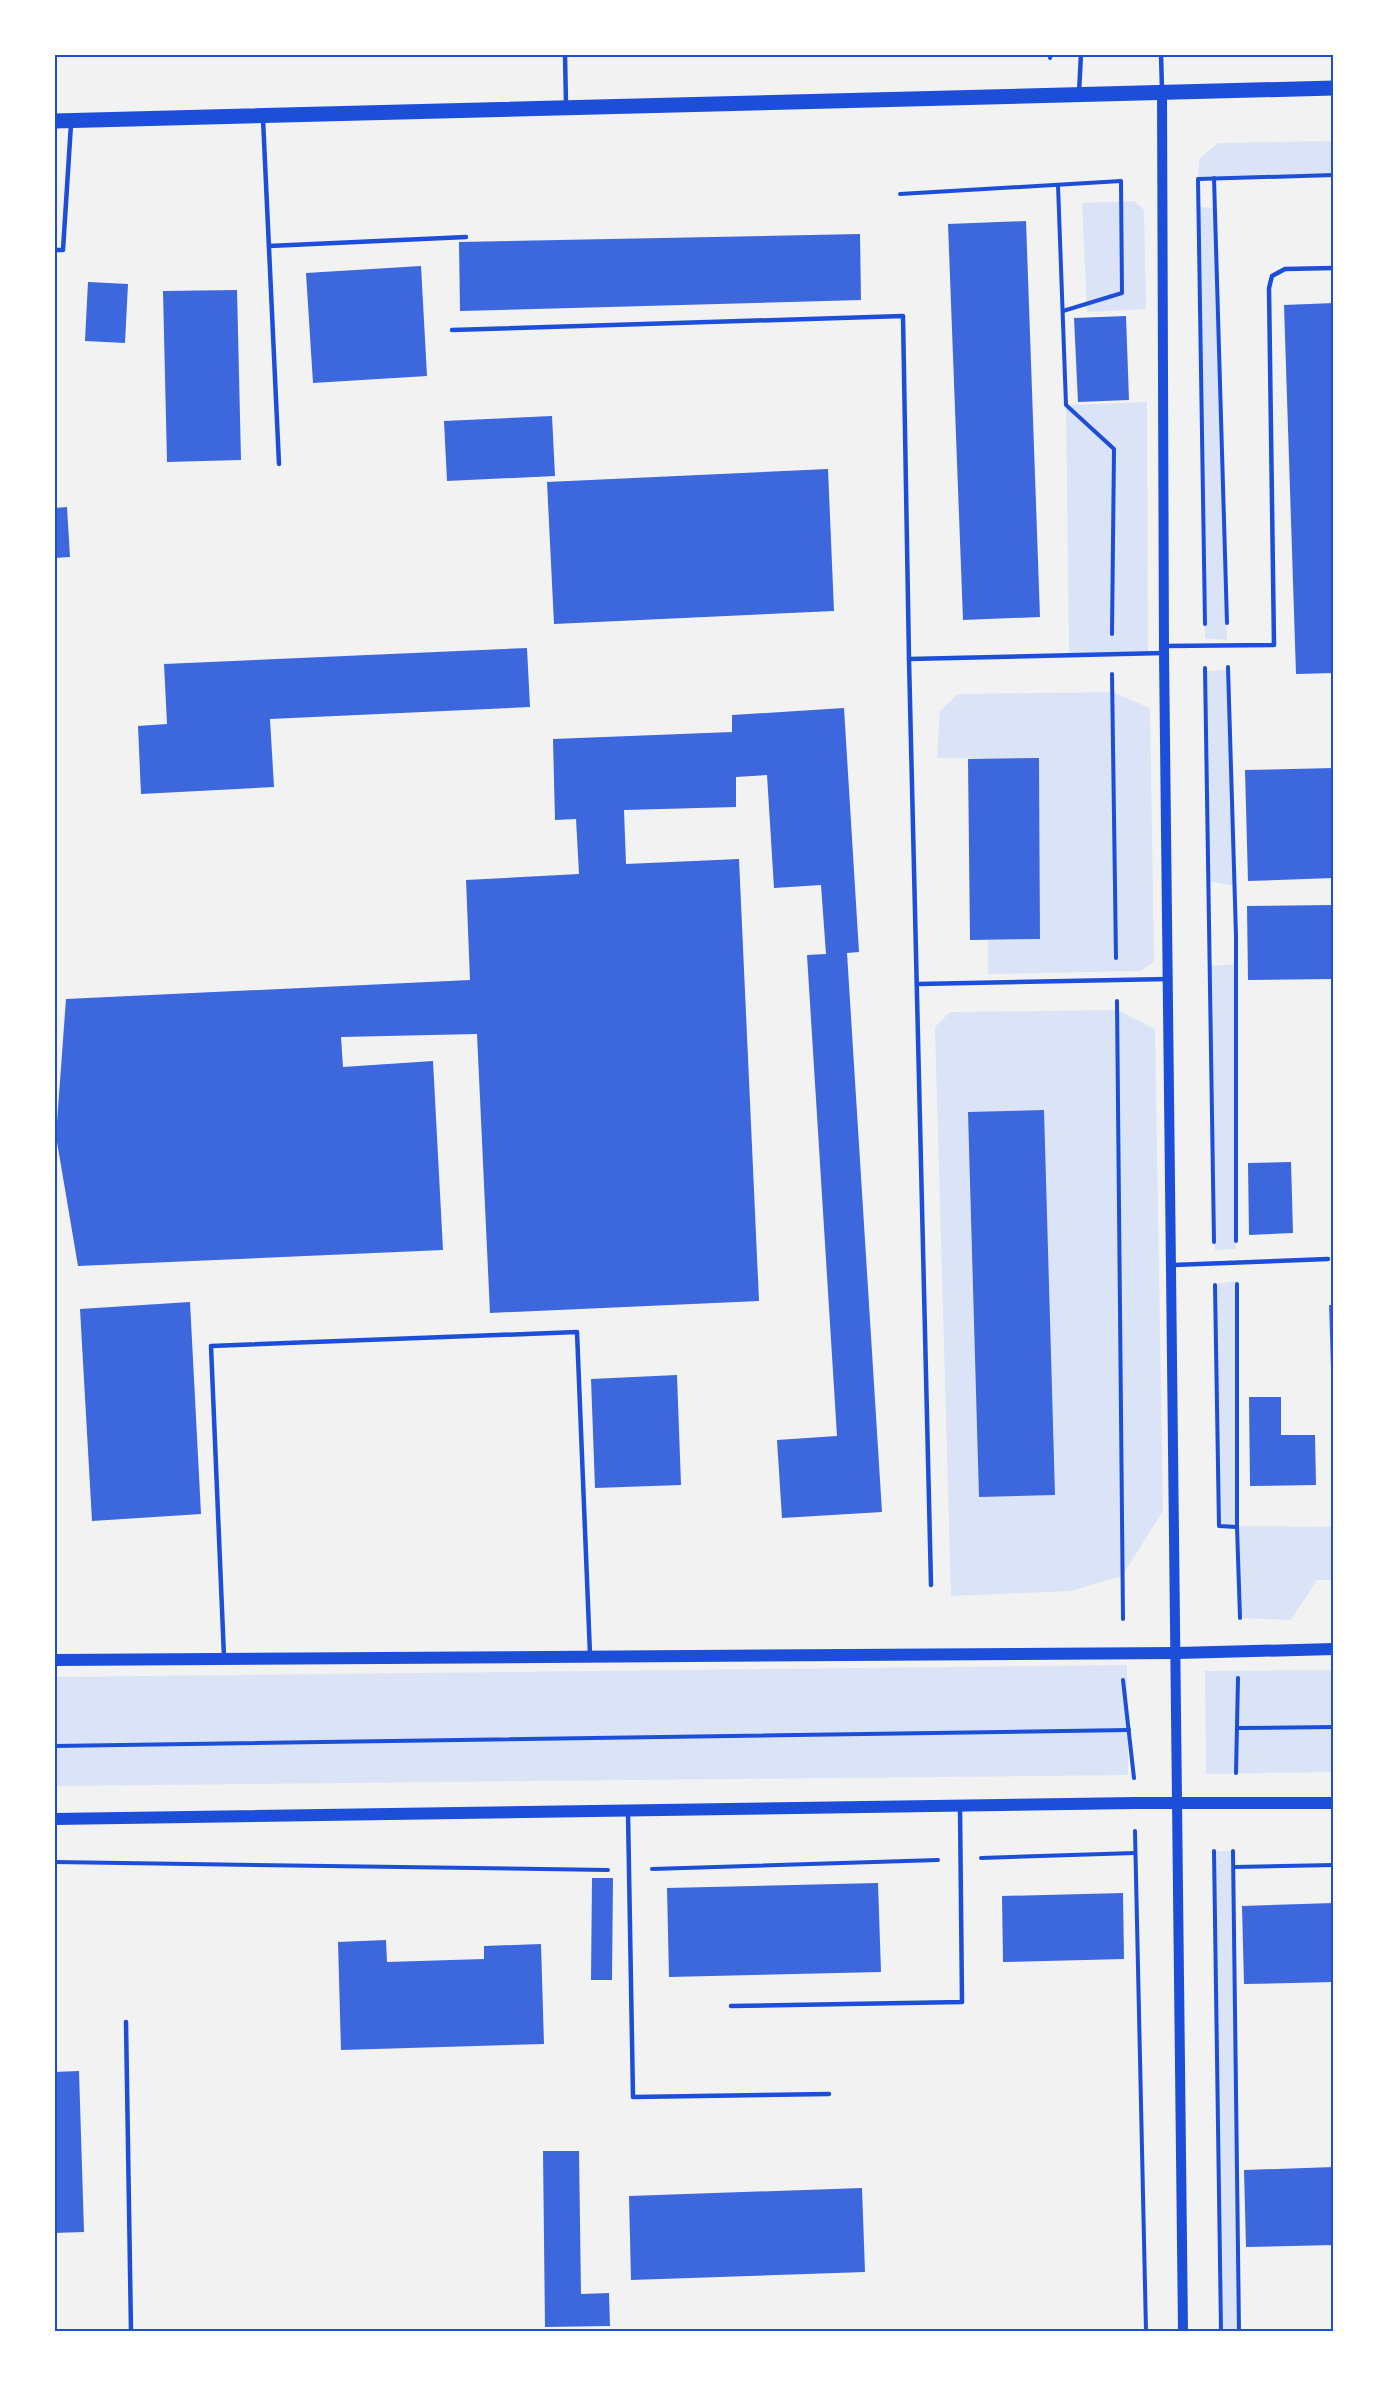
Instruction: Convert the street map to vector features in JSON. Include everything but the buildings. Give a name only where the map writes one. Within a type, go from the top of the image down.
[{"type":"main road","points":[[54,121],[1334,88]]},
{"type":"main road","points":[[54,1660],[1177,1653],[1334,1649]]},
{"type":"main road","points":[[54,1819],[1178,1803],[1236,1805],[1334,1803]]},
{"type":"street","points":[[1162,92],[1165,649],[1183,2331]]},
{"type":"lane","points":[[565,54],[566,109]]},
{"type":"lane","points":[[1079,96],[1081,54]]},
{"type":"lane","points":[[1161,54],[1162,92]]},
{"type":"lane","points":[[263,116],[279,464]]},
{"type":"lane","points":[[54,250],[63,250],[71,120]]},
{"type":"lane","points":[[268,246],[465,237]]},
{"type":"lane","points":[[909,659],[1227,645],[1274,645],[1269,288],[1272,276],[1285,269],[1334,268]]},
{"type":"lane","points":[[452,330],[903,316],[931,1586]]},
{"type":"lane","points":[[919,984],[1170,979]]},
{"type":"lane","points":[[1173,1265],[1328,1259]]},
{"type":"lane","points":[[224,1660],[211,1346],[577,1332],[590,1657]]},
{"type":"lane","points":[[731,2007],[962,2002],[960,1806]]},
{"type":"lane","points":[[628,1810],[633,2097],[829,2094]]},
{"type":"lane","points":[[126,2022],[131,2331]]},
{"type":"path","points":[[1237,1527],[1219,1526],[1198,179],[1334,175]]},
{"type":"path","points":[[1214,178],[1236,936],[1237,1527],[1240,1618]]},
{"type":"path","points":[[900,194],[1120,181],[1122,293],[1063,311],[1058,185]]},
{"type":"path","points":[[1236,1773],[1238,1671]]},
{"type":"path","points":[[1123,1680],[1135,1782]]},
{"type":"path","points":[[1238,1728],[1334,1727]]},
{"type":"path","points":[[54,1746],[1129,1730]]},
{"type":"path","points":[[1135,1832],[1146,2331]]},
{"type":"path","points":[[1214,1851],[1221,2331]]},
{"type":"path","points":[[1233,1851],[1239,2331]]},
{"type":"path","points":[[54,1862],[629,1870],[1136,1853]]},
{"type":"path","points":[[1234,1867],[1334,1865]]},
{"type":"shaded area","points":[[1334,141],[1334,175],[1198,179],[1199,159],[1218,143]]},
{"type":"shaded area","points":[[1134,201],[1144,210],[1146,309],[1087,312],[1082,203]]},
{"type":"shaded area","points":[[1199,207],[1215,208],[1227,640],[1205,638]]},
{"type":"shaded area","points":[[1147,402],[1148,653],[1069,655],[1066,405]]},
{"type":"shaded area","points":[[1228,670],[1234,886],[1209,881],[1205,671]]},
{"type":"shaded area","points":[[1112,692],[1150,708],[1154,962],[1140,971],[988,974],[988,940],[1040,939],[1039,759],[937,758],[940,711],[958,694]]},
{"type":"shaded area","points":[[1236,964],[1236,1249],[1215,1250],[1210,966]]},
{"type":"shaded area","points":[[1117,1010],[1155,1029],[1163,1511],[1122,1576],[1071,1591],[951,1596],[935,1027],[950,1012]]},
{"type":"shaded area","points":[[1237,1281],[1237,1526],[1334,1527],[1334,1580],[1317,1580],[1291,1620],[1240,1618],[1237,1527],[1219,1526],[1215,1284]]},
{"type":"shaded area","points":[[1127,1665],[1128,1775],[54,1786],[54,1677]]},
{"type":"shaded area","points":[[1334,1670],[1334,1772],[1206,1774],[1205,1671]]},
{"type":"shaded area","points":[[1214,1851],[1233,1851],[1239,2331],[1221,2331]]}]
